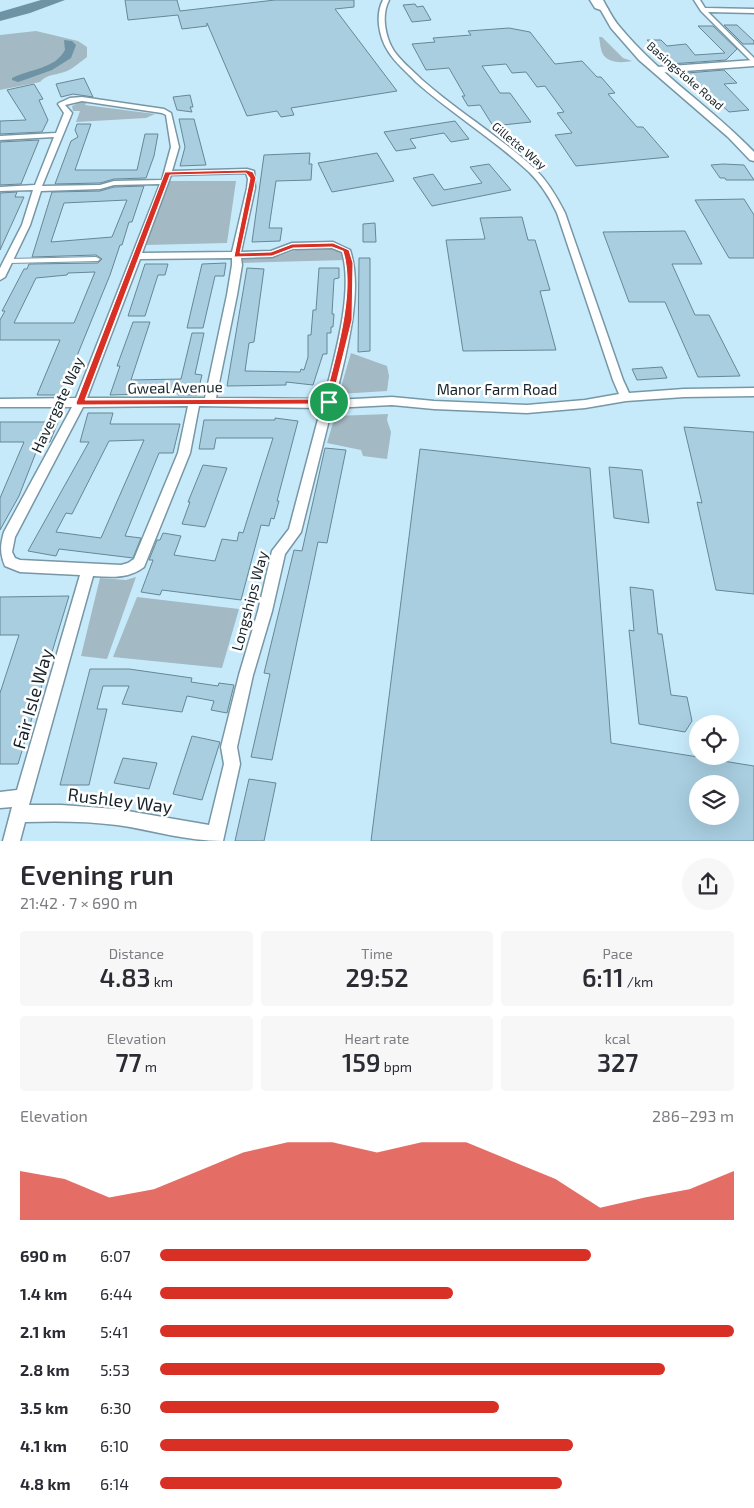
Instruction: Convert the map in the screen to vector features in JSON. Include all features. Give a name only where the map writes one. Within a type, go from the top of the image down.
[{"type":"main road","name":"Basingstoke Road","points":[[599,0],[604,4],[614,26],[626,42],[732,135],[752,155]]},
{"type":"street","name":"Gillette Way","points":[[386,0],[382,7],[383,34],[392,52],[421,82],[534,173],[554,197],[618,380],[626,397]]},
{"type":"street","points":[[594,0],[598,6],[604,4]]},
{"type":"street","points":[[697,0],[702,10],[754,63]]},
{"type":"street","points":[[702,10],[754,11]]},
{"type":"street","points":[[657,70],[754,63]]},
{"type":"street","name":"Havergate Way","points":[[58,135],[68,113],[61,104],[82,98],[166,112],[169,114],[175,147],[165,182],[80,403],[9,536],[5,552],[5,565],[121,571],[131,569],[139,563],[184,453],[194,402]]},
{"type":"street","points":[[0,138],[58,135],[37,188],[26,226],[4,261],[0,277]]},
{"type":"street","points":[[168,173],[247,171],[253,178],[210,402]]},
{"type":"street","points":[[0,189],[100,187],[114,183],[165,182]]},
{"type":"street","name":"Longships Way","points":[[215,838],[232,764],[229,747],[246,675],[265,611],[279,551],[294,532],[329,402],[348,320],[350,263],[346,250],[333,245],[292,246],[272,254],[236,260]]},
{"type":"street","points":[[136,256],[236,260]]},
{"type":"street","points":[[4,261],[96,259]]},
{"type":"street","name":"Manor Farm Road","points":[[329,402],[350,404],[388,401],[527,409],[684,392],[754,392]]},
{"type":"street","name":"Gweal Avenue","points":[[0,403],[329,402]]},
{"type":"street","name":"Fair Isle Way","points":[[11,840],[89,568]]},
{"type":"street","name":"Rushley Way","points":[[0,800],[61,813],[116,817],[215,838]]},
{"type":"shaded area","points":[[41,0],[65,0],[30,13],[0,21],[0,12]]},
{"type":"shaded area","points":[[36,31],[78,41],[87,47],[87,57],[70,70],[49,76],[40,82],[0,90],[0,35]]},
{"type":"shaded area","points":[[599,37],[602,37],[623,58],[632,61],[619,62],[609,60],[603,54]]},
{"type":"shaded area","points":[[64,40],[72,41],[76,45],[71,58],[52,70],[18,82],[12,80],[12,78],[42,68],[55,61],[65,50]]},
{"type":"shaded area","points":[[83,101],[87,102],[85,105],[155,114],[146,118],[76,122],[80,111],[73,111],[72,106]]},
{"type":"shaded area","points":[[169,181],[236,181],[227,243],[145,245]]},
{"type":"shaded area","points":[[336,248],[346,253],[346,260],[240,263],[241,259],[246,257],[279,256],[299,249]]},
{"type":"shaded area","points":[[351,353],[387,366],[389,376],[387,391],[339,394]]},
{"type":"shaded area","points":[[388,414],[387,420],[391,432],[387,459],[363,456],[361,450],[327,443],[335,416]]},
{"type":"shaded area","points":[[136,577],[107,659],[81,656],[100,578],[126,580]]},
{"type":"shaded area","points":[[137,597],[239,609],[222,668],[113,657]]},
{"type":"building","points":[[125,0],[177,0],[180,11],[275,0],[354,0],[354,7],[335,9],[397,91],[291,108],[294,115],[281,117],[277,111],[247,116],[207,23],[207,26],[182,29],[178,15],[128,20]]},
{"type":"building","points":[[415,4],[417,7],[423,6],[431,20],[412,22],[403,5]]},
{"type":"building","points":[[724,25],[737,25],[754,41],[754,44],[743,44]]},
{"type":"building","points":[[698,26],[713,26],[737,49],[726,60],[670,64],[647,40],[661,40],[667,46],[686,44],[695,55],[725,53]]},
{"type":"building","points":[[509,28],[530,32],[555,64],[582,61],[597,77],[601,77],[615,93],[608,94],[637,127],[643,127],[669,157],[576,166],[555,135],[572,133],[557,113],[564,112],[545,86],[537,87],[526,72],[512,73],[506,64],[482,66],[500,93],[510,93],[531,122],[493,126],[480,105],[468,106],[462,96],[465,96],[449,68],[426,70],[412,44],[435,42],[433,38],[471,35],[468,31]]},
{"type":"building","points":[[724,70],[737,83],[724,84],[749,110],[729,112],[687,73]]},
{"type":"building","points":[[84,78],[93,97],[73,94],[61,97],[56,84]]},
{"type":"building","points":[[34,84],[43,99],[39,100],[48,120],[42,132],[0,134],[0,121],[26,120],[7,90]]},
{"type":"building","points":[[190,95],[193,107],[190,107],[192,112],[177,110],[173,97]]},
{"type":"building","points":[[179,119],[194,119],[206,165],[180,166],[185,147]]},
{"type":"building","points":[[455,121],[469,139],[451,142],[444,133],[410,139],[416,148],[396,151],[384,132]]},
{"type":"building","points":[[77,124],[91,124],[75,170],[137,170],[145,134],[158,134],[154,156],[146,178],[114,179],[100,183],[55,184],[71,141],[78,137],[75,130]]},
{"type":"building","points":[[39,140],[21,184],[0,185],[0,142]]},
{"type":"building","points":[[310,153],[309,164],[312,164],[311,180],[276,181],[269,228],[282,228],[280,241],[252,242],[264,155]]},
{"type":"building","points":[[377,153],[394,181],[332,192],[318,163]]},
{"type":"building","points":[[489,164],[511,190],[432,206],[413,178],[433,174],[444,190],[482,183],[470,167]]},
{"type":"building","points":[[711,165],[744,165],[754,180],[726,180],[725,178],[720,178]]},
{"type":"building","points":[[144,186],[132,222],[129,222],[122,245],[120,245],[110,275],[61,395],[37,395],[60,340],[0,340],[0,320],[5,311],[2,311],[24,269],[27,269],[29,264],[98,263],[102,259],[96,255],[32,257],[52,192],[100,191],[114,187]],"holes":[[[127,200],[112,237],[51,242],[64,203]],[[95,272],[74,323],[14,323],[36,278],[67,275],[68,273]]]},
{"type":"building","points":[[17,192],[15,197],[24,197],[0,250],[0,193]]},
{"type":"building","points":[[744,199],[754,215],[754,258],[729,258],[695,200]]},
{"type":"building","points":[[522,217],[528,240],[535,240],[550,290],[540,291],[556,350],[463,351],[446,240],[485,239],[480,218]]},
{"type":"building","points":[[375,223],[376,242],[363,242],[363,224]]},
{"type":"building","points":[[685,231],[702,264],[672,264],[695,315],[709,315],[740,376],[698,377],[665,302],[629,302],[603,232]]},
{"type":"building","points":[[359,258],[370,258],[370,351],[358,352]]},
{"type":"building","points":[[226,263],[224,276],[215,276],[203,328],[187,328],[202,264]]},
{"type":"building","points":[[145,264],[168,264],[165,275],[158,275],[145,316],[128,316]]},
{"type":"building","points":[[247,268],[264,269],[254,342],[249,343],[245,371],[300,372],[301,369],[304,370],[308,357],[308,335],[311,335],[313,310],[316,310],[319,268],[339,268],[339,278],[334,279],[333,327],[331,327],[331,333],[327,333],[327,354],[323,354],[313,385],[286,382],[286,385],[227,386]]},
{"type":"building","points":[[133,322],[150,322],[131,380],[181,379],[192,333],[204,333],[195,374],[202,375],[197,395],[178,395],[179,393],[110,395],[120,366],[117,366]]},
{"type":"building","points":[[662,367],[667,378],[637,380],[632,369]]},
{"type":"building","points":[[88,413],[113,413],[110,424],[180,424],[173,453],[159,453],[125,536],[141,538],[133,558],[59,549],[56,556],[28,551],[89,442],[80,442]],"holes":[[[144,440],[101,538],[56,532],[66,513],[72,514],[109,441]]]},
{"type":"building","points":[[275,418],[298,421],[274,519],[271,518],[269,526],[261,525],[241,600],[162,590],[160,595],[141,592],[153,560],[149,560],[157,540],[160,540],[163,533],[181,536],[174,555],[215,561],[222,539],[237,541],[239,532],[243,533],[273,438],[216,438],[214,449],[199,449],[204,420],[275,420]]},
{"type":"building","points":[[0,422],[58,422],[50,442],[40,442],[19,496],[0,530],[0,498],[24,442],[0,442]]},
{"type":"building","points":[[684,427],[754,432],[754,594],[716,590],[697,502],[702,503]]},
{"type":"building","points":[[325,448],[346,450],[327,543],[318,542],[272,760],[251,757],[270,674],[264,673],[294,550],[302,551]]},
{"type":"building","points":[[420,449],[590,468],[611,743],[689,756],[689,765],[739,764],[754,766],[754,841],[371,841]]},
{"type":"building","points":[[203,465],[227,468],[205,527],[182,524],[190,502],[188,502]]},
{"type":"building","points":[[609,467],[642,470],[649,523],[614,518]]},
{"type":"building","points":[[630,587],[653,590],[658,634],[662,634],[671,695],[687,697],[691,715],[689,715],[689,726],[685,732],[639,724],[629,630],[634,631]]},
{"type":"building","points":[[69,596],[18,764],[0,764],[0,693],[19,635],[0,635],[0,597]]},
{"type":"building","points":[[90,669],[129,669],[192,678],[191,682],[218,686],[219,683],[234,685],[227,713],[211,710],[214,701],[187,696],[182,712],[122,704],[129,686],[103,686],[97,709],[107,709],[89,785],[60,785]]},
{"type":"building","points":[[192,736],[220,742],[202,800],[173,794]]},
{"type":"building","points":[[123,758],[157,763],[149,789],[114,783]]},
{"type":"building","points":[[249,779],[276,783],[264,841],[235,841]]},
{"type":"route","points":[[247,171],[251,174],[253,178],[236,255],[272,254],[292,246],[333,245],[346,250],[350,263],[348,320],[329,402],[80,403],[168,173],[247,171]]}]
